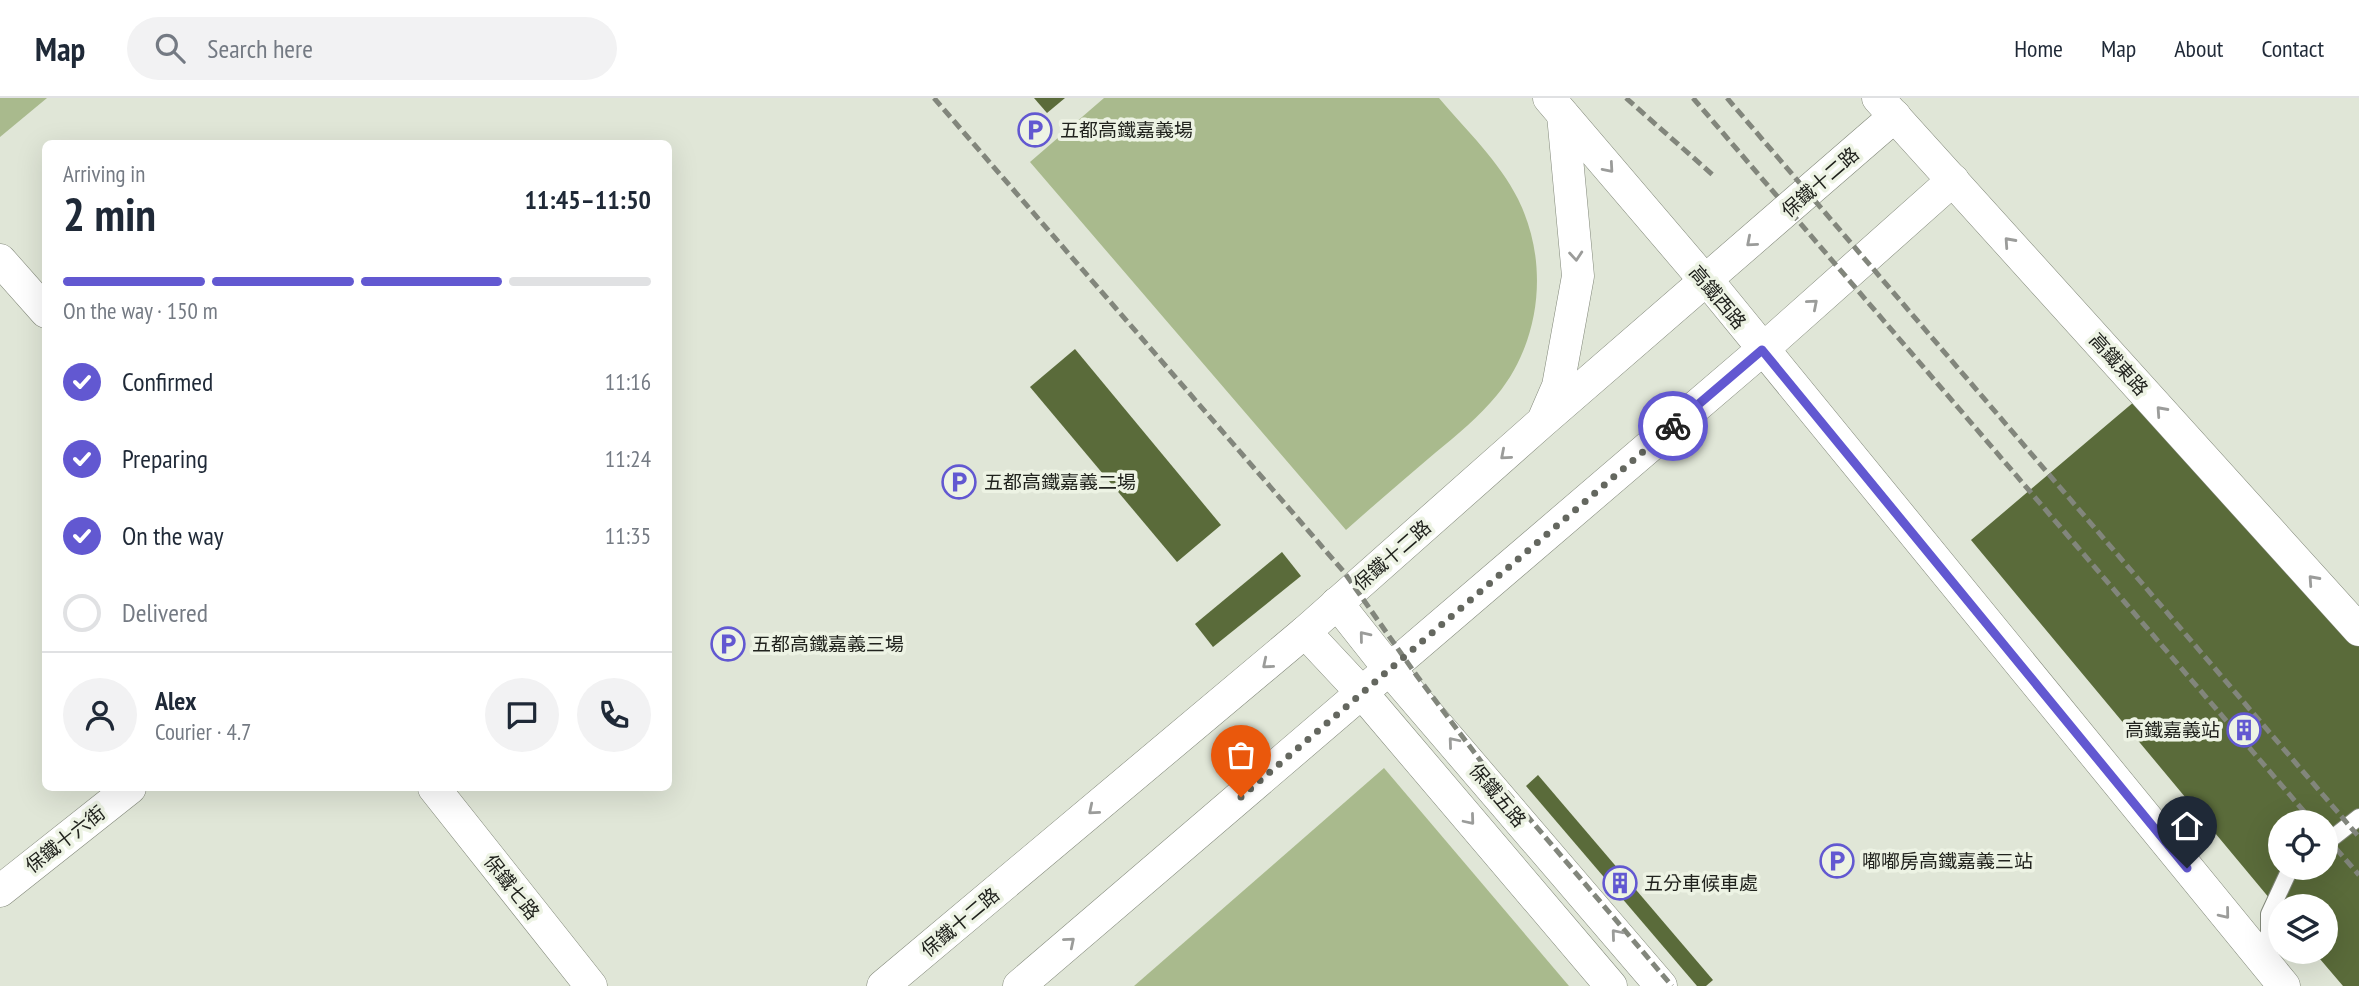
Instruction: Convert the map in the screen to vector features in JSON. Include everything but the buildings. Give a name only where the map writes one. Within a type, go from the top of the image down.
[{"type":"street","name":"高鐵西路","points":[[1556,106],[1692,266],[1707,280],[2276,977]]},
{"type":"street","points":[[1542,422],[1558,386],[1578,276],[1556,106]]},
{"type":"street","name":"保鐵十二路","points":[[883,986],[1305,632],[1707,280],[1887,107]]},
{"type":"street","name":"高鐵東路","points":[[1887,107],[2359,630]]},
{"type":"street","points":[[1018,986],[1762,350],[1953,180]]},
{"type":"street","points":[[0,260],[42,307]]},
{"type":"street","name":"保鐵五路","points":[[1337,603],[1390,670],[1661,986]]},
{"type":"street","name":"保鐵五路","points":[[1305,632],[1362,693],[1611,986]]},
{"type":"street","name":"保鐵十六街","points":[[0,891],[126,791]]},
{"type":"street","name":"保鐵七路","points":[[436,791],[591,986]]},
{"type":"lane","points":[[2338,834],[2359,817]]},
{"type":"lane","points":[[2276,977],[2269,914],[2285,880]]},
{"type":"green space","points":[[0,98],[47,98],[0,137]]},
{"type":"green space","points":[[1104,98],[1439,98],[1492,159],[1518,199],[1528,223],[1537,274],[1532,325],[1524,350],[1512,373],[1483,411],[1346,530],[1030,162]]},
{"type":"green space","points":[[1384,768],[1569,986],[1134,986]]},
{"type":"railway","points":[[934,98],[1344,572],[1483,764],[1672,986]]},
{"type":"railway","points":[[1626,98],[1714,176]]},
{"type":"railway","points":[[1693,98],[2303,810]]},
{"type":"railway","points":[[1727,98],[2359,837]]},
{"type":"railway","points":[[2338,851],[2359,875]]},
{"type":"way so far","points":[[1241,797],[1673,426]]},
{"type":"place","name":"五都高鐵嘉義場","points":[[1035,130]]},
{"type":"place","name":"五都高鐵嘉義二場","points":[[959,482]]},
{"type":"place","name":"五都高鐵嘉義三場","points":[[728,644]]},
{"type":"place","name":"高鐵嘉義站","points":[[2244,730]]},
{"type":"place","name":"嘟嘟房高鐵嘉義三站","points":[[1837,861]]},
{"type":"place","name":"五分車候車處","points":[[1620,883]]},
{"type":"route","points":[[1673,426],[1762,350],[2187,868]]}]
